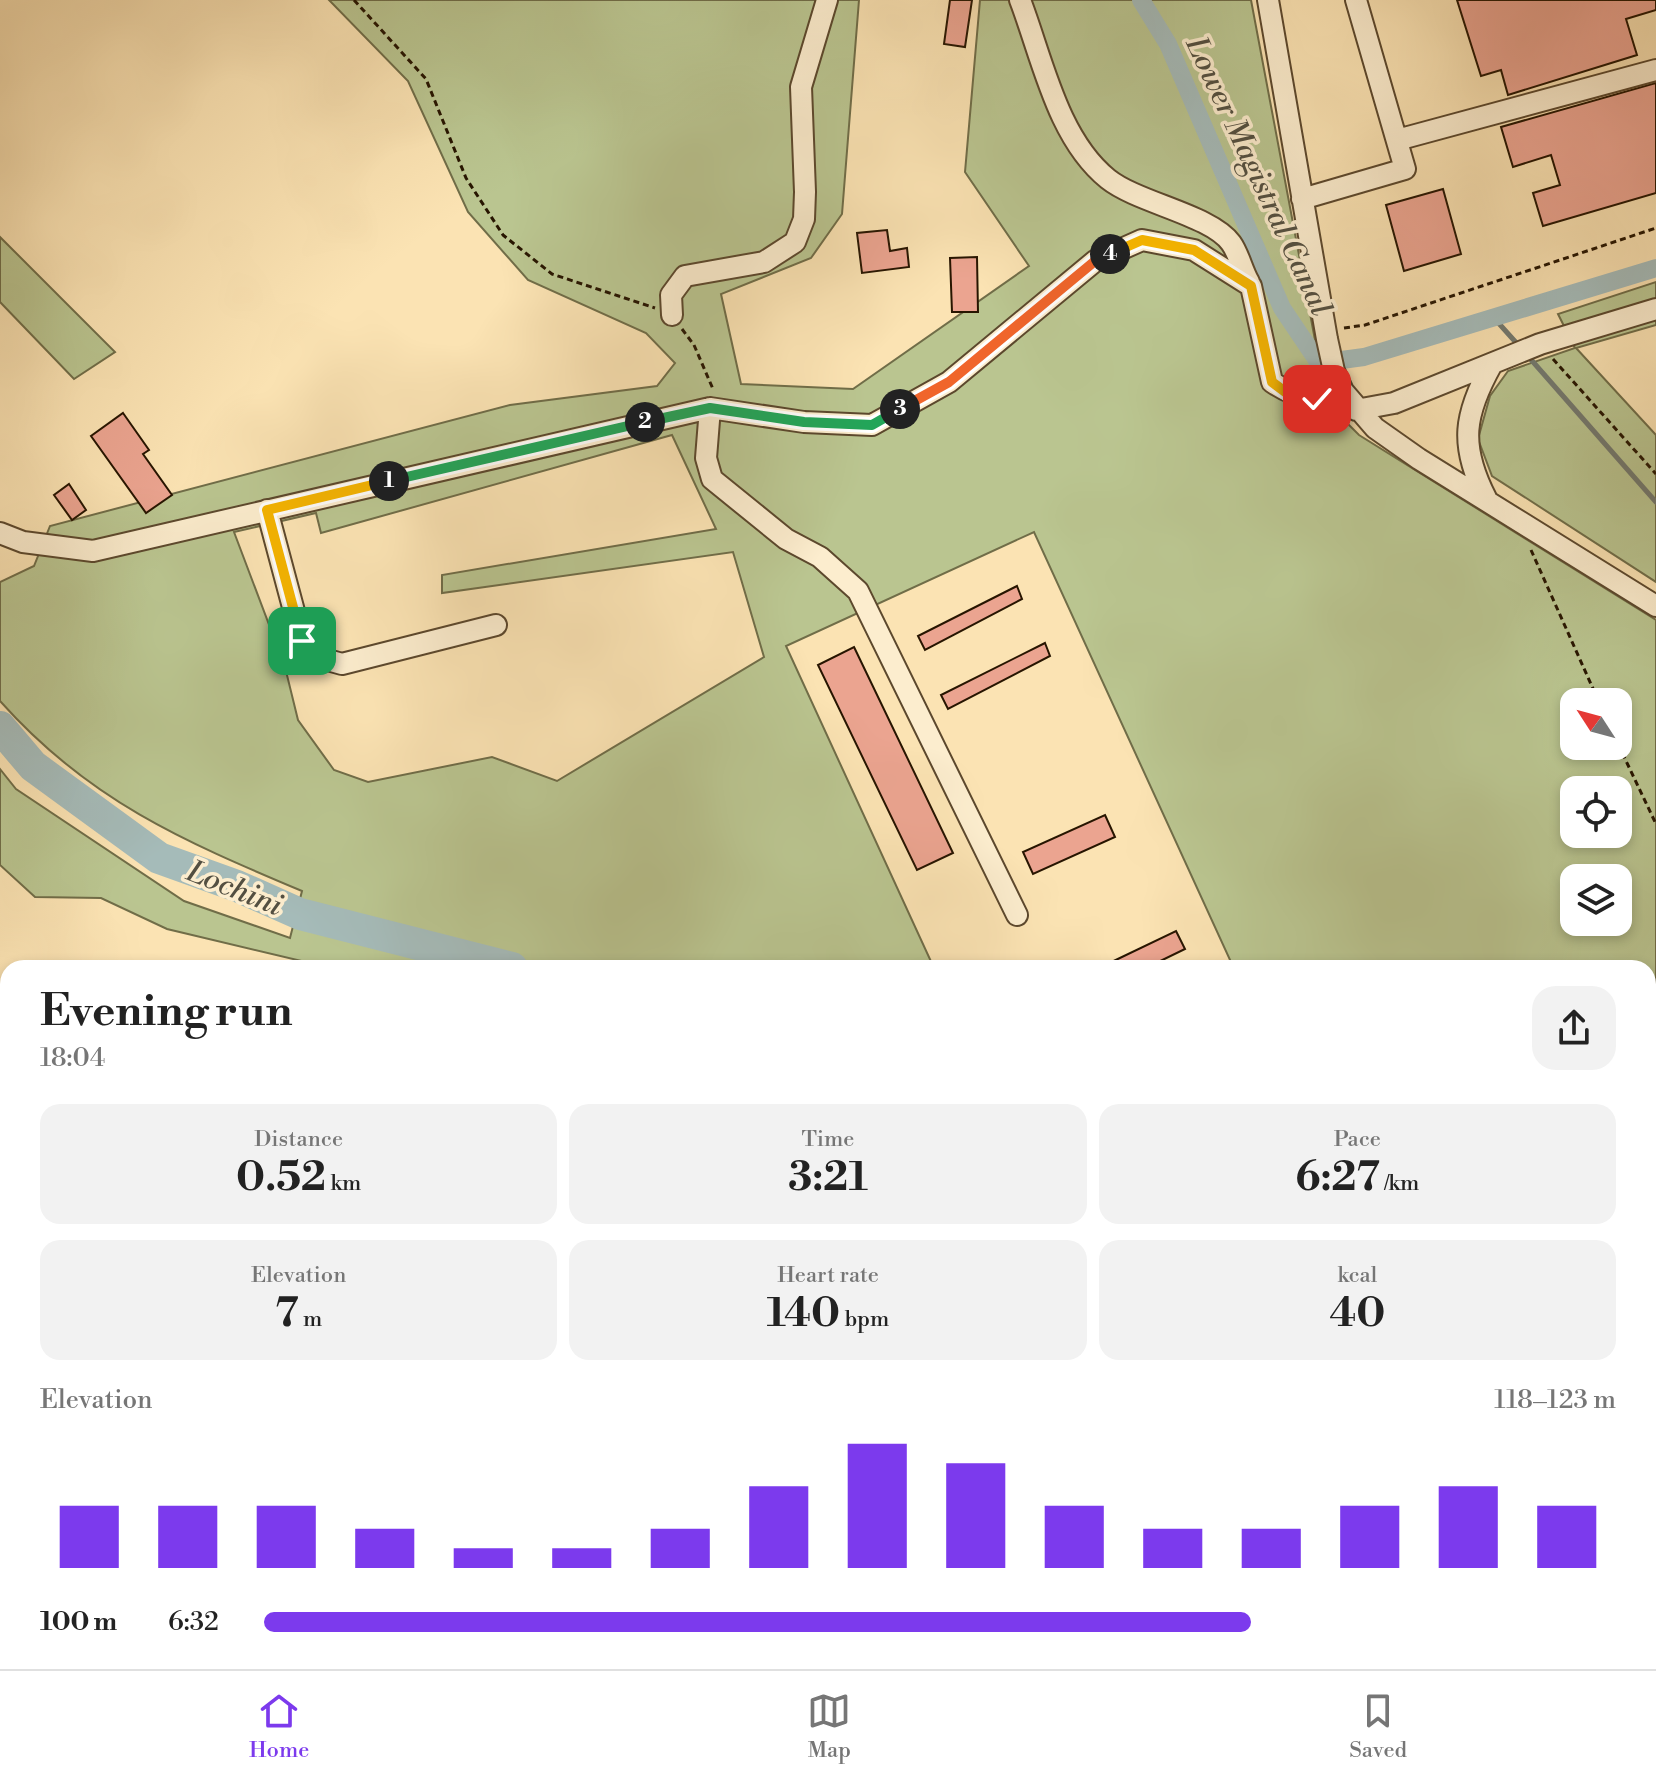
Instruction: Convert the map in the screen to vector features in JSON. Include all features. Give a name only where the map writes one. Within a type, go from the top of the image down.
[{"type":"street","points":[[672,315],[671,295],[685,276],[764,262],[795,242],[804,219],[801,87],[827,0]]},
{"type":"street","points":[[1020,0],[1058,107],[1087,155],[1108,179],[1214,228],[1232,244],[1251,286],[1272,382],[1288,394],[1317,399],[1343,391]]},
{"type":"street","points":[[1268,0],[1326,335],[1334,371],[1343,391],[1356,410],[1375,428],[1419,459],[1656,606]]},
{"type":"street","points":[[1302,199],[1405,169],[1356,0]]},
{"type":"street","points":[[1397,140],[1656,70]]},
{"type":"street","points":[[0,533],[23,542],[93,551],[710,408],[804,422],[872,425],[949,382],[1095,261],[1142,240],[1194,250],[1251,286]]},
{"type":"street","points":[[1356,410],[1394,403],[1540,344],[1656,309]]},
{"type":"street","points":[[1486,498],[1472,472],[1467,446],[1472,399],[1492,364]]},
{"type":"street","points":[[710,408],[706,458],[712,479],[786,539],[820,557],[858,591],[1017,915]]},
{"type":"street","points":[[267,510],[302,641],[324,659],[342,664],[496,625]]},
{"type":"path","points":[[354,0],[426,79],[466,178],[503,235],[552,274],[672,315],[694,345],[715,395],[710,408]]},
{"type":"path","points":[[1326,335],[1365,325],[1656,228]]},
{"type":"path","points":[[1540,344],[1656,474]]},
{"type":"path","points":[[1529,546],[1593,688]]},
{"type":"path","points":[[1626,760],[1656,824]]},
{"type":"green space","points":[[329,0],[859,0],[842,214],[811,258],[721,294],[741,384],[853,389],[1029,266],[965,172],[980,0],[1251,0],[1315,340],[1336,412],[1359,435],[1656,620],[1656,960],[1230,960],[1034,532],[786,646],[930,960],[297,960],[167,929],[101,898],[35,897],[0,865],[0,769],[16,789],[184,901],[290,938],[302,891],[217,854],[139,814],[68,765],[33,736],[0,701],[0,582],[34,566],[50,526],[510,405],[657,386],[675,363],[646,333],[528,280],[468,212],[408,81]],"holes":[[[672,435],[716,529],[442,575],[442,593],[733,552],[764,657],[557,781],[492,757],[368,782],[334,770],[298,720],[285,667],[234,532],[316,513],[321,533]]]},
{"type":"green space","points":[[0,237],[115,352],[74,379],[0,302]]},
{"type":"green space","points":[[1656,282],[1656,325],[1576,348],[1656,435],[1656,582],[1492,476],[1478,439],[1490,396],[1508,371],[1575,348],[1558,314]]},
{"type":"building","points":[[950,0],[972,0],[965,47],[944,44]]},
{"type":"building","points":[[1457,0],[1656,0],[1656,10],[1626,19],[1637,55],[1508,95],[1501,70],[1481,76]]},
{"type":"building","points":[[1656,83],[1656,193],[1543,226],[1533,193],[1560,185],[1551,155],[1513,167],[1501,127]]},
{"type":"building","points":[[1443,189],[1461,254],[1404,271],[1386,205]]},
{"type":"building","points":[[887,230],[890,251],[907,248],[909,267],[862,273],[857,233]]},
{"type":"building","points":[[977,257],[978,312],[952,312],[950,258]]},
{"type":"building","points":[[123,413],[149,450],[143,454],[172,495],[146,513],[91,436]]},
{"type":"building","points":[[69,484],[86,510],[72,520],[54,495]]},
{"type":"building","points":[[1017,586],[1022,599],[925,650],[918,636]]},
{"type":"building","points":[[1045,643],[1050,656],[948,709],[941,695]]},
{"type":"building","points":[[854,647],[953,853],[917,870],[818,665]]},
{"type":"building","points":[[1105,815],[1115,837],[1033,874],[1023,852]]},
{"type":"building","points":[[1176,931],[1185,949],[1162,960],[1116,960]]},
{"type":"waterway","name":"Lower Magistral Canal","points":[[1141,0],[1168,44],[1282,308],[1319,363],[1364,357],[1656,268]]},
{"type":"waterway","points":[[1494,318],[1520,347]]},
{"type":"waterway","points":[[1527,355],[1656,502]]},
{"type":"waterway","name":"Lochini","points":[[0,727],[33,766],[159,858],[237,886],[300,914],[481,960]]},
{"type":"route","points":[[302,641],[267,510],[710,408],[804,422],[872,425],[949,382],[1095,261],[1142,240],[1194,250],[1251,286],[1272,382],[1288,394],[1317,399]]}]
